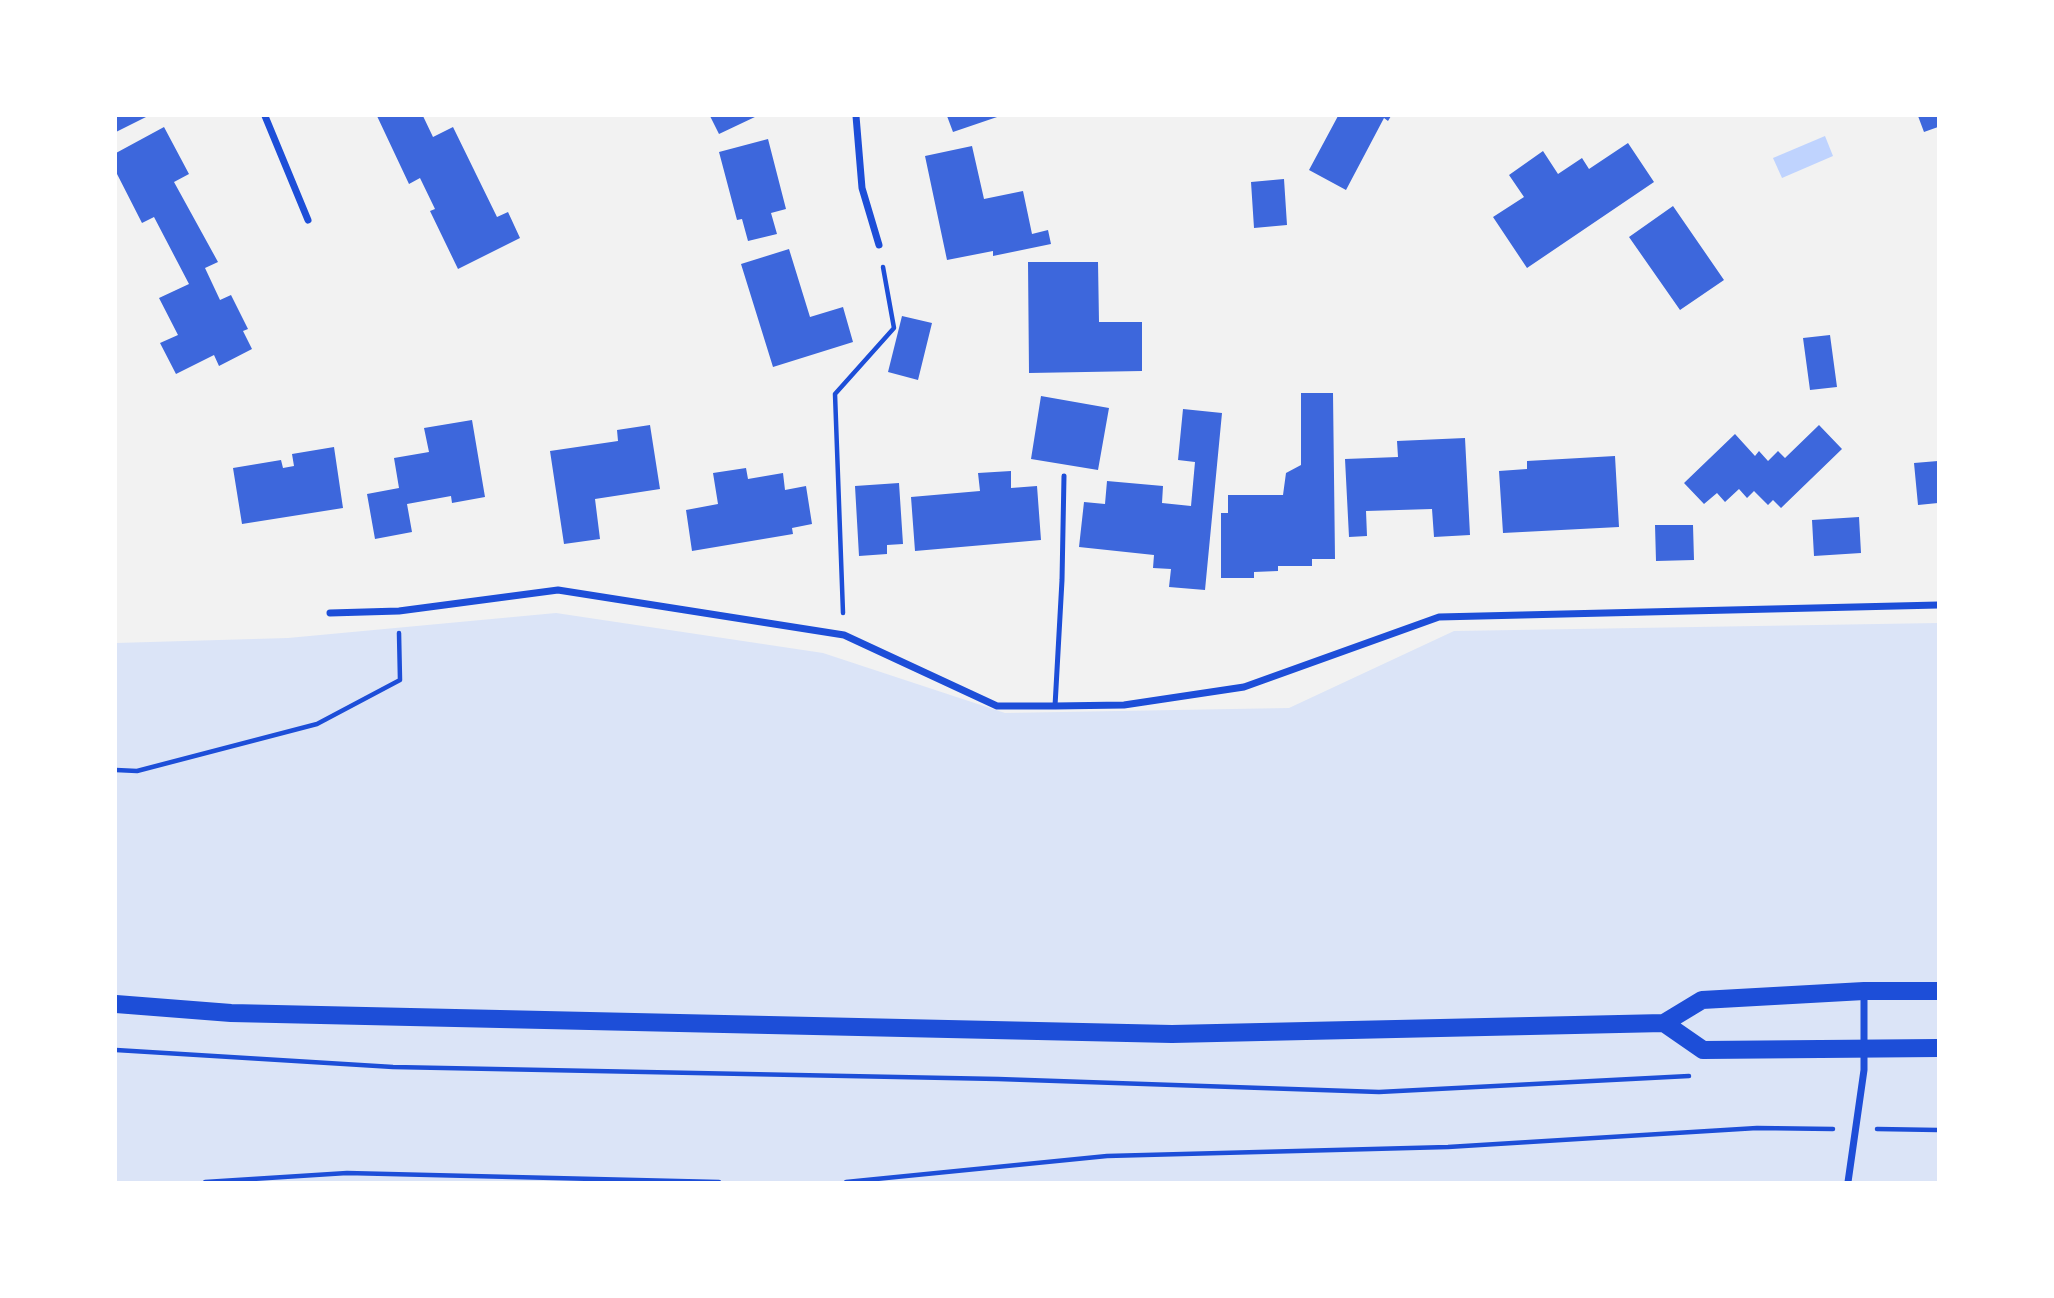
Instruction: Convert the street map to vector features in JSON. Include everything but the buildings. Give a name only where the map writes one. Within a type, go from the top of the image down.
[{"type":"main road","points":[[116,1004],[231,1013],[1172,1034],[1664,1023],[1702,1000],[1864,991],[1938,991]]},
{"type":"main road","points":[[1664,1023],[1703,1050],[1938,1048]]},
{"type":"street","points":[[265,116],[308,219]]},
{"type":"street","points":[[856,116],[862,188],[879,245]]},
{"type":"street","points":[[330,613],[398,611],[558,590],[844,635],[997,706],[1055,706],[1124,705],[1244,687],[1439,617],[1938,605]]},
{"type":"street","points":[[1848,1182],[1857,1129],[1864,1049],[1864,991]]},
{"type":"lane","points":[[1055,706],[1064,476]]},
{"type":"path","points":[[844,635],[835,394],[894,328],[879,245]]},
{"type":"path","points":[[116,770],[137,771],[317,724],[400,680],[398,611]]},
{"type":"path","points":[[116,1050],[393,1067],[998,1079],[1379,1092],[1691,1076]]},
{"type":"path","points":[[846,1182],[1107,1156],[1448,1147],[1757,1128],[1938,1130]]},
{"type":"path","points":[[205,1182],[347,1173],[719,1182]]},
{"type":"shaded area","points":[[556,613],[823,653],[1005,713],[1289,708],[1454,631],[1938,623],[1938,1182],[116,1182],[116,643],[288,638]]},
{"type":"water","points":[[1825,136],[1833,156],[1782,178],[1773,158]]}]
